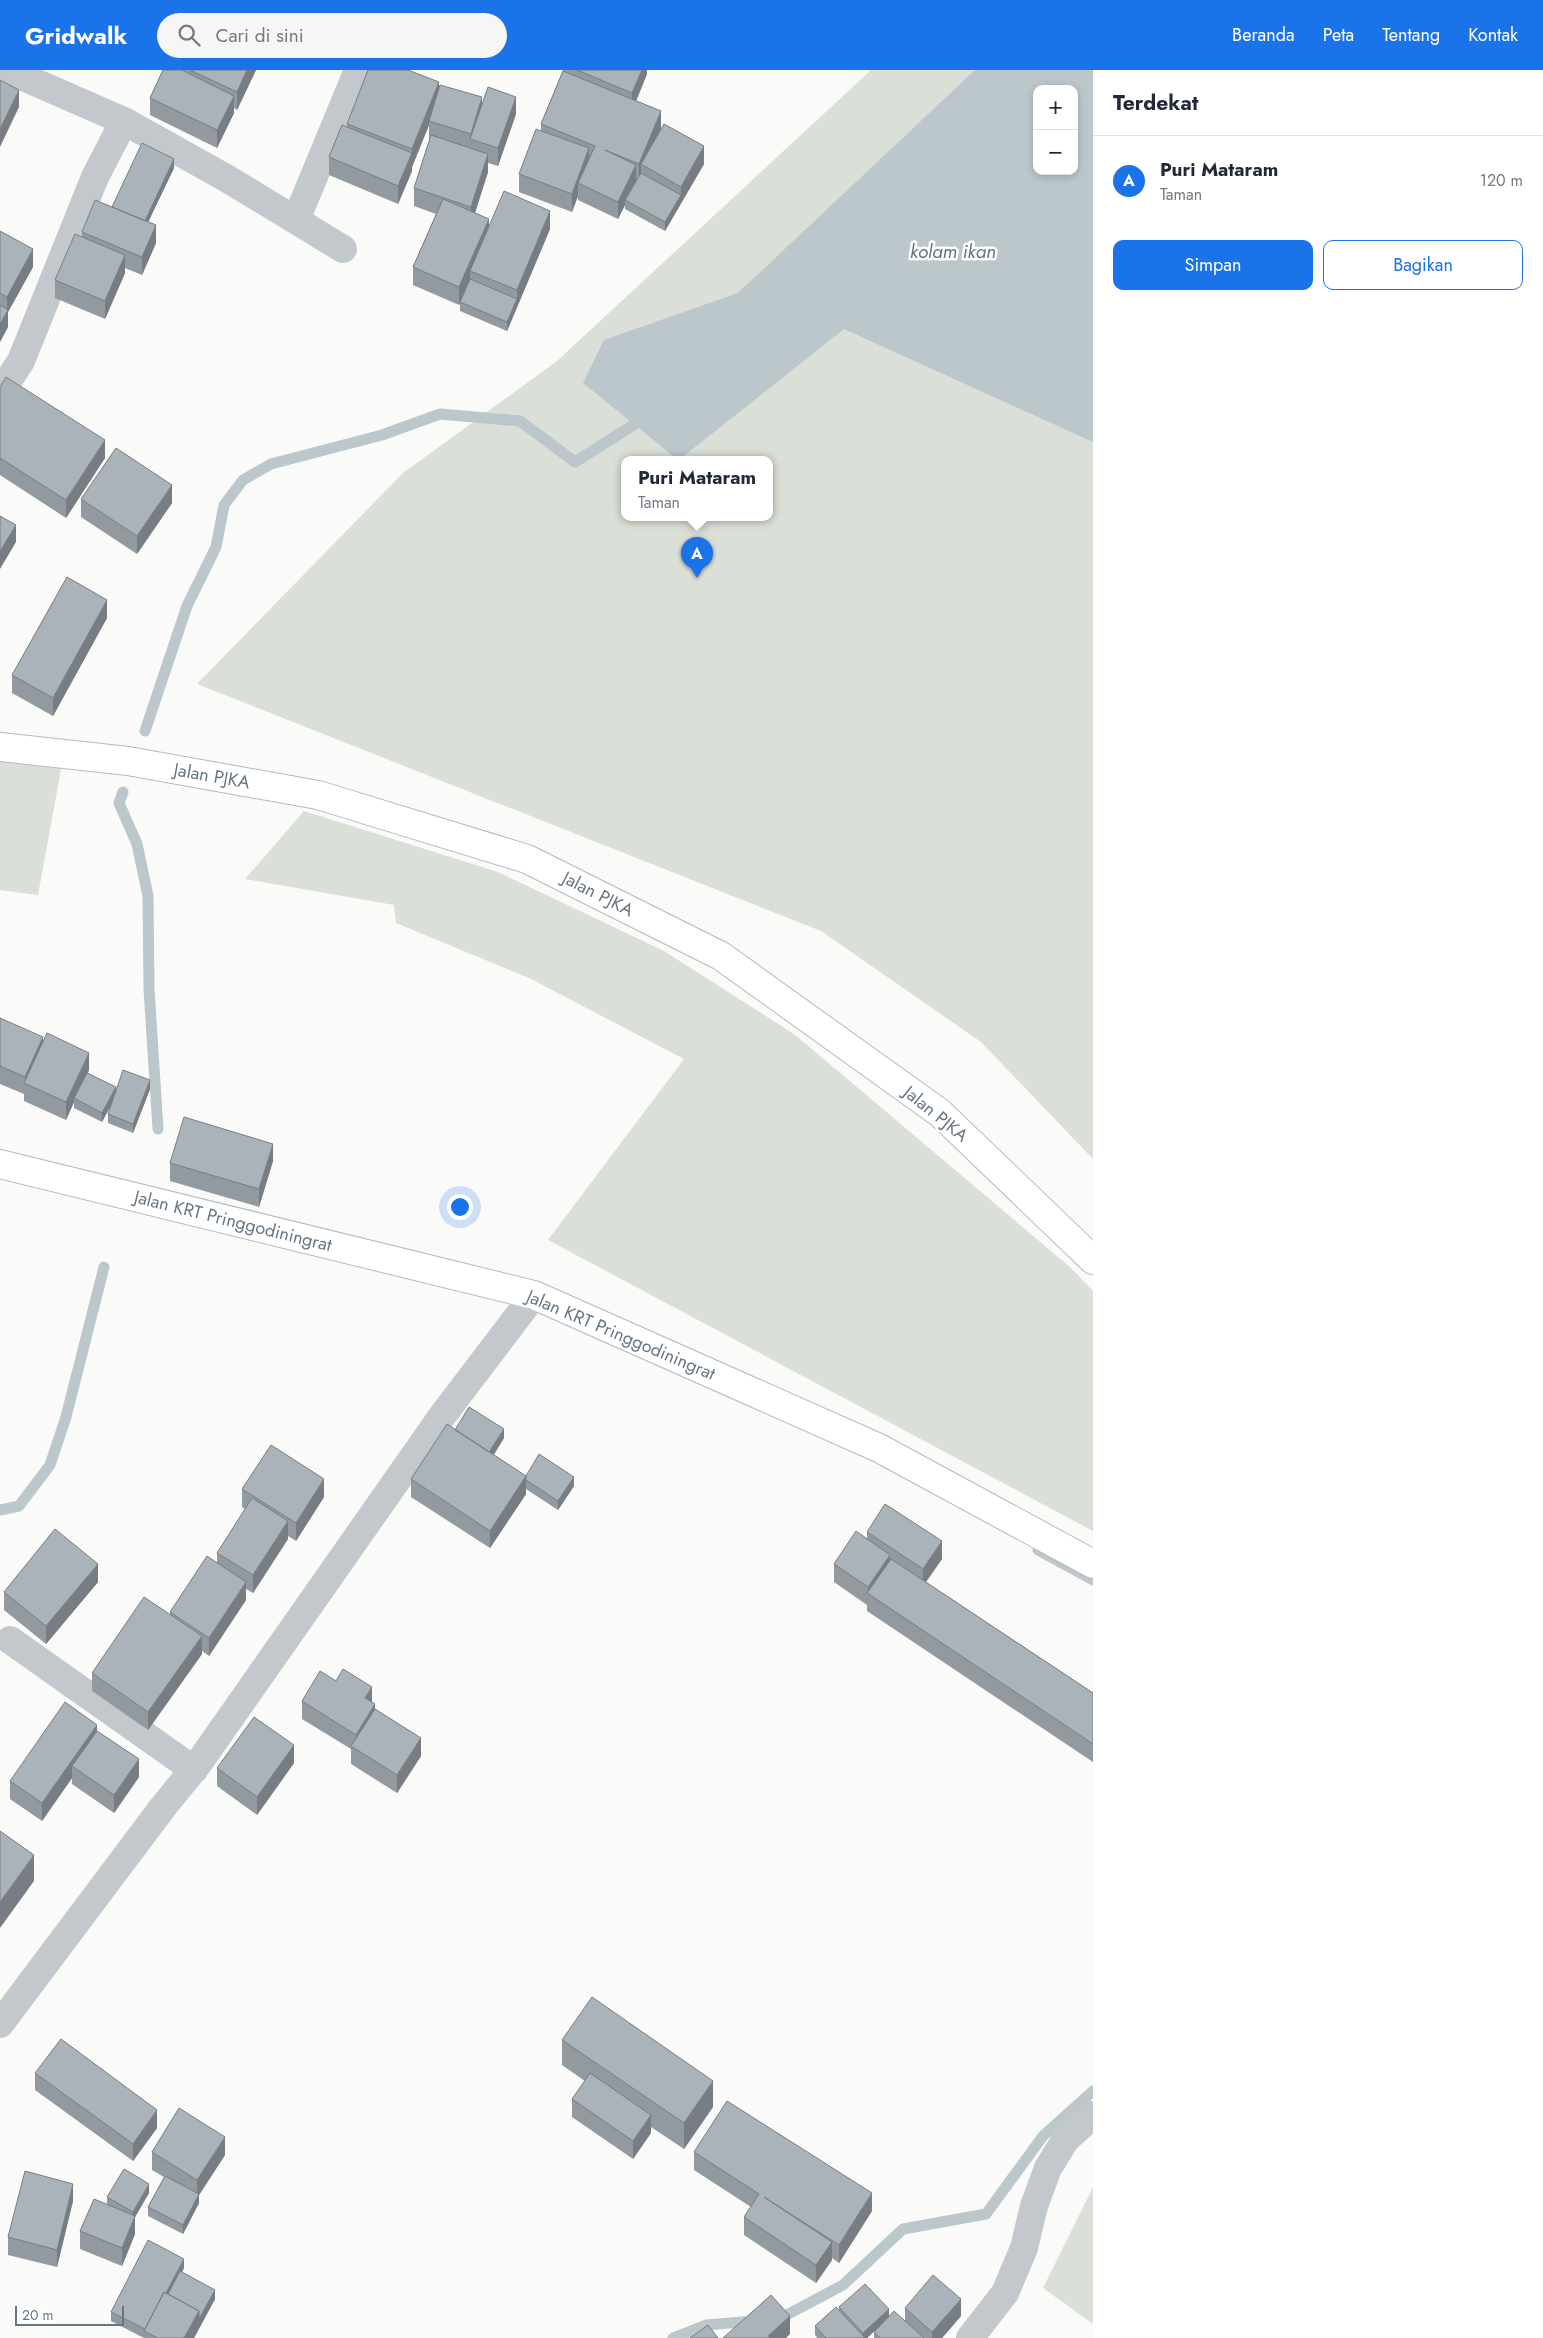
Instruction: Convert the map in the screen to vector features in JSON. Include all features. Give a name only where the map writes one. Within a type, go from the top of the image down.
[{"type":"main road","name":"Jalan PJKA","points":[[0,746],[128,761],[318,795],[527,859],[722,956],[940,1113],[1093,1260]]},
{"type":"main road","name":"Jalan KRT Pringgodiningrat","points":[[0,1164],[534,1295],[879,1448],[1093,1564]]},
{"type":"street","points":[[7,70],[36,76],[124,122],[296,220],[343,249]]},
{"type":"street","points":[[296,220],[358,70]]},
{"type":"street","points":[[0,393],[21,361],[95,177],[124,122]]},
{"type":"street","points":[[0,2024],[163,1807],[194,1770],[442,1416],[534,1295]]},
{"type":"street","points":[[10,1640],[194,1770]]},
{"type":"street","points":[[970,2338],[1005,2292],[1024,2248],[1034,2206],[1048,2168],[1066,2139],[1093,2115]]},
{"type":"shaded area","points":[[871,70],[1093,70],[1093,1159],[981,1042],[821,931],[197,684],[403,473],[557,361]]},
{"type":"shaded area","points":[[0,747],[64,753],[38,895],[0,890]]},
{"type":"shaded area","points":[[304,811],[498,872],[664,951],[794,1034],[1070,1267],[1093,1291],[1093,1531],[548,1240],[684,1059],[531,979],[396,923],[394,905],[245,879]]},
{"type":"shaded area","points":[[1093,2187],[1093,2324],[1043,2288]]},
{"type":"water","name":"kolam ikan","points":[[975,70],[1093,70],[1093,442],[844,329],[684,456],[673,456],[583,383],[604,340],[738,293]]},
{"type":"building","points":[[163,70],[182,70],[234,96],[217,130],[150,98]]},
{"type":"building","points":[[190,70],[247,70],[237,92]]},
{"type":"building","points":[[368,70],[408,70],[439,82],[412,149],[347,124]]},
{"type":"building","points":[[577,70],[642,70],[632,93]]},
{"type":"building","points":[[563,71],[661,111],[639,164],[605,150],[636,165],[618,202],[578,183],[595,146],[541,124]]},
{"type":"building","points":[[0,80],[19,90],[0,129]]},
{"type":"building","points":[[440,85],[482,97],[471,134],[429,121]]},
{"type":"building","points":[[488,87],[516,97],[498,148],[470,139]]},
{"type":"building","points":[[664,124],[704,146],[681,187],[641,164]]},
{"type":"building","points":[[342,125],[412,153],[398,186],[329,157]]},
{"type":"building","points":[[536,129],[589,148],[572,194],[519,174]]},
{"type":"building","points":[[431,135],[488,154],[471,207],[414,188]]},
{"type":"building","points":[[142,143],[174,159],[145,221],[112,207]]},
{"type":"building","points":[[641,173],[681,195],[665,222],[625,200]]},
{"type":"building","points":[[504,191],[550,211],[517,290],[470,271]]},
{"type":"building","points":[[443,199],[489,219],[459,287],[413,267]]},
{"type":"building","points":[[95,200],[156,225],[142,257],[82,232]]},
{"type":"building","points":[[0,231],[33,249],[7,297],[0,293]]},
{"type":"building","points":[[75,234],[125,255],[105,301],[55,280]]},
{"type":"building","points":[[470,279],[517,299],[507,322],[460,302]]},
{"type":"building","points":[[0,305],[8,310],[0,324]]},
{"type":"building","points":[[6,377],[105,440],[66,500],[0,458],[0,387]]},
{"type":"building","points":[[116,448],[172,485],[137,536],[81,499]]},
{"type":"building","points":[[0,516],[16,525],[0,551]]},
{"type":"building","points":[[67,577],[107,600],[53,698],[12,675]]},
{"type":"building","points":[[0,1018],[43,1037],[25,1077],[0,1066]]},
{"type":"building","points":[[47,1033],[89,1053],[66,1102],[24,1083]]},
{"type":"building","points":[[123,1070],[150,1080],[133,1124],[108,1114]]},
{"type":"building","points":[[87,1073],[116,1087],[102,1113],[74,1098]]},
{"type":"building","points":[[184,1117],[273,1144],[259,1189],[170,1163]]},
{"type":"building","points":[[469,1407],[504,1429],[489,1452],[455,1430]]},
{"type":"building","points":[[447,1424],[526,1476],[490,1531],[411,1479]]},
{"type":"building","points":[[271,1445],[324,1479],[296,1523],[242,1489]]},
{"type":"building","points":[[539,1454],[574,1477],[558,1501],[526,1480],[526,1476]]},
{"type":"building","points":[[252,1498],[288,1521],[253,1575],[217,1553]]},
{"type":"building","points":[[885,1504],[942,1541],[923,1569],[867,1532]]},
{"type":"building","points":[[55,1529],[98,1564],[46,1626],[4,1592]]},
{"type":"building","points":[[856,1531],[890,1555],[868,1587],[834,1564]]},
{"type":"building","points":[[207,1556],[246,1582],[209,1638],[170,1612]]},
{"type":"building","points":[[891,1559],[1093,1693],[1093,1744],[867,1593]]},
{"type":"building","points":[[144,1597],[202,1636],[148,1712],[92,1673]]},
{"type":"building","points":[[343,1669],[372,1687],[365,1698],[375,1704],[356,1735],[302,1701],[320,1671],[336,1681]]},
{"type":"building","points":[[65,1702],[97,1725],[42,1803],[10,1781]]},
{"type":"building","points":[[375,1709],[421,1738],[397,1775],[351,1746]]},
{"type":"building","points":[[254,1717],[294,1745],[257,1797],[217,1768]]},
{"type":"building","points":[[97,1731],[139,1759],[114,1795],[72,1766]]},
{"type":"building","points":[[0,1831],[34,1855],[0,1902]]},
{"type":"building","points":[[592,1997],[713,2081],[684,2123],[562,2040]]},
{"type":"building","points":[[61,2039],[157,2110],[133,2144],[35,2073]]},
{"type":"building","points":[[590,2073],[651,2115],[633,2141],[572,2099]]},
{"type":"building","points":[[727,2101],[872,2193],[839,2245],[764,2197],[832,2242],[816,2265],[744,2217],[759,2194],[694,2152]]},
{"type":"building","points":[[179,2108],[225,2137],[197,2180],[152,2152]]},
{"type":"building","points":[[124,2169],[149,2184],[133,2212],[107,2197]]},
{"type":"building","points":[[25,2171],[73,2184],[57,2250],[8,2237]]},
{"type":"building","points":[[165,2176],[199,2194],[183,2225],[148,2207]]},
{"type":"building","points":[[94,2199],[135,2216],[122,2248],[80,2231]]},
{"type":"building","points":[[148,2240],[184,2259],[145,2329],[111,2312]]},
{"type":"building","points":[[180,2271],[215,2290],[199,2319],[199,2311],[168,2294]]},
{"type":"building","points":[[933,2275],[961,2299],[932,2332],[905,2308]]},
{"type":"building","points":[[865,2284],[889,2309],[863,2333],[839,2307]]},
{"type":"building","points":[[164,2292],[199,2311],[184,2338],[158,2338],[144,2331]]},
{"type":"building","points":[[771,2295],[790,2316],[768,2336],[770,2338],[723,2338]]},
{"type":"building","points":[[836,2307],[863,2338],[826,2338],[815,2326]]},
{"type":"building","points":[[894,2311],[924,2338],[880,2338],[874,2332]]},
{"type":"building","points":[[708,2325],[718,2338],[690,2338]]},
{"type":"waterway","points":[[145,731],[187,606],[216,547],[224,505],[243,480],[271,464],[382,435],[440,414],[520,421],[575,462],[646,417]]},
{"type":"waterway","points":[[123,792],[119,803],[137,844],[148,896],[149,989],[158,1129]]},
{"type":"waterway","points":[[0,1510],[19,1506],[50,1465],[66,1417],[104,1267]]},
{"type":"waterway","points":[[1038,1550],[1093,1580]]},
{"type":"waterway","points":[[775,2318],[781,2318],[843,2285],[903,2229],[986,2214],[1043,2136],[1093,2091]]},
{"type":"waterway","points":[[673,2338],[706,2325],[754,2321]]},
{"type":"place","name":"Puri Mataram","points":[[697,578]]}]
